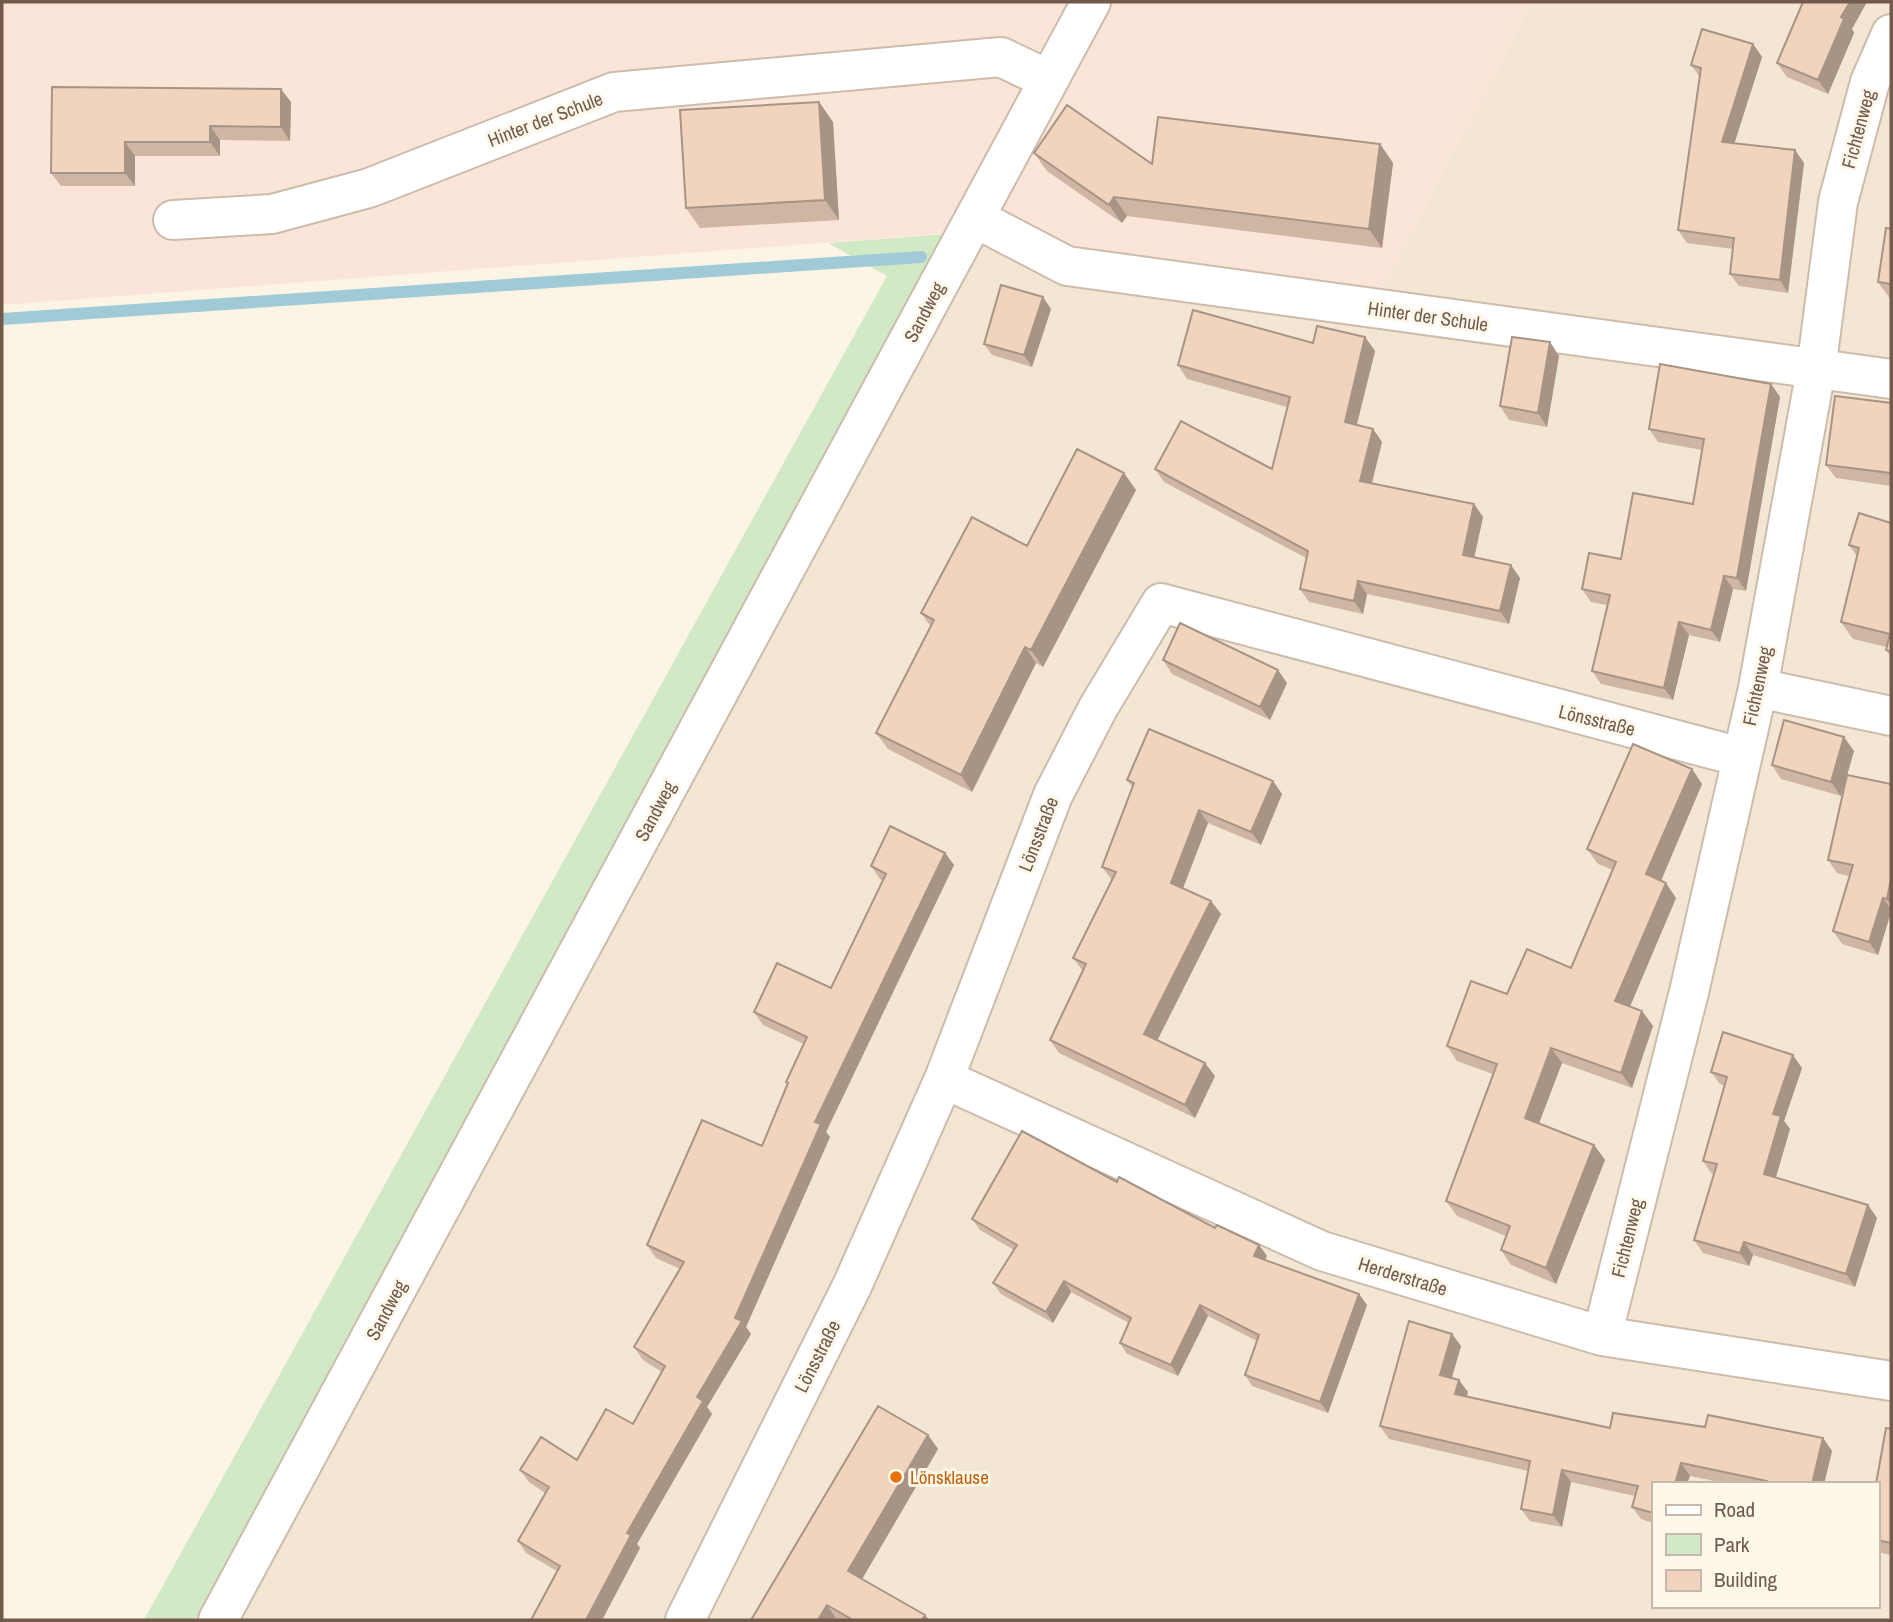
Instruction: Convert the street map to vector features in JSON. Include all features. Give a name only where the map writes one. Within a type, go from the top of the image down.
[{"type":"street","name":"Sandweg","points":[[218,1620],[1091,2]]},
{"type":"street","name":"Fichtenweg","points":[[1602,1336],[1689,992],[1758,688],[1816,370],[1838,202],[1870,82],[1891,34]]},
{"type":"street","name":"Hinter der Schule","points":[[173,220],[272,214],[369,188],[614,92],[1001,57],[1049,80]]},
{"type":"street","name":"Hinter der Schule","points":[[975,218],[1067,266],[1891,379]]},
{"type":"street","name":"Lönsstraße","points":[[685,1620],[852,1286],[944,1079],[1053,794],[1098,708],[1160,603],[1741,757]]},
{"type":"street","points":[[1758,688],[1891,716]]},
{"type":"street","name":"Herderstraße","points":[[944,1079],[1322,1251],[1602,1336],[1891,1381]]},
{"type":"shaded area","points":[[2,2],[1533,2],[1367,317],[978,231],[2,305]]},
{"type":"shaded area","points":[[1533,2],[1891,2],[1891,1620],[238,1620],[978,231],[1367,317]]},
{"type":"green space","points":[[947,234],[446,1166],[195,1620],[144,1620],[887,276],[828,243]]},
{"type":"building","points":[[1803,2],[1850,2],[1841,17],[1844,19],[1818,80],[1777,63]]},
{"type":"building","points":[[1702,29],[1753,44],[1722,142],[1795,150],[1780,280],[1730,274],[1734,238],[1678,230],[1701,68],[1691,65]]},
{"type":"building","points":[[52,87],[281,89],[281,127],[210,126],[210,142],[125,142],[125,173],[51,173]]},
{"type":"building","points":[[819,102],[825,200],[686,208],[680,110]]},
{"type":"building","points":[[1067,105],[1152,164],[1158,117],[1380,144],[1369,229],[1114,197],[1109,205],[1034,153]]},
{"type":"building","points":[[1886,228],[1891,229],[1891,284],[1878,282]]},
{"type":"building","points":[[1001,285],[1043,297],[1024,355],[984,344]]},
{"type":"building","points":[[1193,310],[1313,343],[1317,326],[1365,337],[1345,422],[1373,429],[1360,481],[1474,504],[1463,555],[1511,565],[1500,611],[1358,581],[1354,601],[1300,589],[1308,551],[1155,469],[1181,421],[1272,469],[1290,397],[1178,365]]},
{"type":"building","points":[[1512,337],[1550,342],[1538,413],[1500,406]]},
{"type":"building","points":[[1660,364],[1771,384],[1737,578],[1724,576],[1711,630],[1679,622],[1664,688],[1592,671],[1610,595],[1582,589],[1589,553],[1621,559],[1633,493],[1693,504],[1704,439],[1649,429]]},
{"type":"building","points":[[1835,396],[1891,403],[1891,473],[1826,465]]},
{"type":"building","points":[[1077,449],[1124,473],[1031,650],[1025,647],[961,775],[876,733],[934,620],[921,613],[972,517],[1027,546]]},
{"type":"building","points":[[1859,513],[1891,523],[1891,652],[1886,650],[1890,634],[1841,622],[1859,548],[1849,545]]},
{"type":"building","points":[[1180,623],[1278,670],[1260,707],[1163,660]]},
{"type":"building","points":[[1784,720],[1844,737],[1831,782],[1772,765]]},
{"type":"building","points":[[1149,729],[1273,781],[1251,832],[1199,810],[1171,883],[1211,901],[1144,1034],[1205,1063],[1185,1105],[1050,1040],[1086,964],[1073,958],[1116,872],[1102,867],[1134,783],[1127,780]]},
{"type":"building","points":[[1633,744],[1692,769],[1646,874],[1666,883],[1615,1001],[1642,1011],[1621,1073],[1551,1048],[1525,1118],[1594,1145],[1546,1268],[1501,1250],[1510,1226],[1446,1201],[1497,1064],[1447,1046],[1471,981],[1507,994],[1527,949],[1571,968],[1616,862],[1587,849]]},
{"type":"building","points":[[1847,775],[1891,784],[1891,879],[1887,899],[1883,898],[1869,942],[1833,931],[1853,865],[1828,860]]},
{"type":"building","points":[[890,826],[945,853],[815,1122],[821,1124],[735,1318],[742,1321],[697,1397],[703,1401],[627,1533],[631,1535],[586,1620],[531,1620],[560,1566],[518,1541],[549,1487],[520,1470],[541,1437],[577,1460],[606,1409],[633,1424],[665,1366],[634,1347],[684,1262],[647,1245],[702,1120],[762,1146],[788,1083],[786,1082],[807,1037],[754,1012],[777,963],[831,988],[886,874],[871,866]]},
{"type":"building","points":[[1723,1032],[1793,1055],[1773,1114],[1781,1116],[1764,1174],[1868,1205],[1846,1274],[1744,1242],[1740,1253],[1694,1240],[1717,1164],[1703,1161],[1727,1077],[1711,1072]]},
{"type":"building","points":[[1022,1131],[1117,1182],[1119,1177],[1215,1228],[1217,1225],[1259,1245],[1254,1256],[1359,1294],[1320,1402],[1245,1375],[1259,1335],[1200,1305],[1171,1365],[1120,1343],[1131,1318],[1064,1281],[1046,1312],[993,1283],[1017,1245],[972,1219]]},
{"type":"building","points":[[1409,1321],[1452,1334],[1440,1375],[1459,1380],[1455,1394],[1610,1428],[1613,1413],[1705,1427],[1708,1415],[1823,1438],[1812,1482],[1767,1482],[1681,1463],[1676,1482],[1652,1482],[1652,1513],[1632,1507],[1638,1486],[1562,1470],[1553,1515],[1521,1509],[1530,1461],[1380,1426]]},
{"type":"building","points":[[878,1406],[928,1435],[848,1571],[925,1615],[922,1620],[853,1620],[827,1605],[818,1620],[751,1620]]},
{"type":"building","points":[[1886,1428],[1891,1429],[1891,1543],[1879,1540],[1879,1482],[1876,1482]]},
{"type":"waterway","points":[[2,319],[921,257]]},
{"type":"place","name":"Lönsklause","points":[[896,1477]]}]
